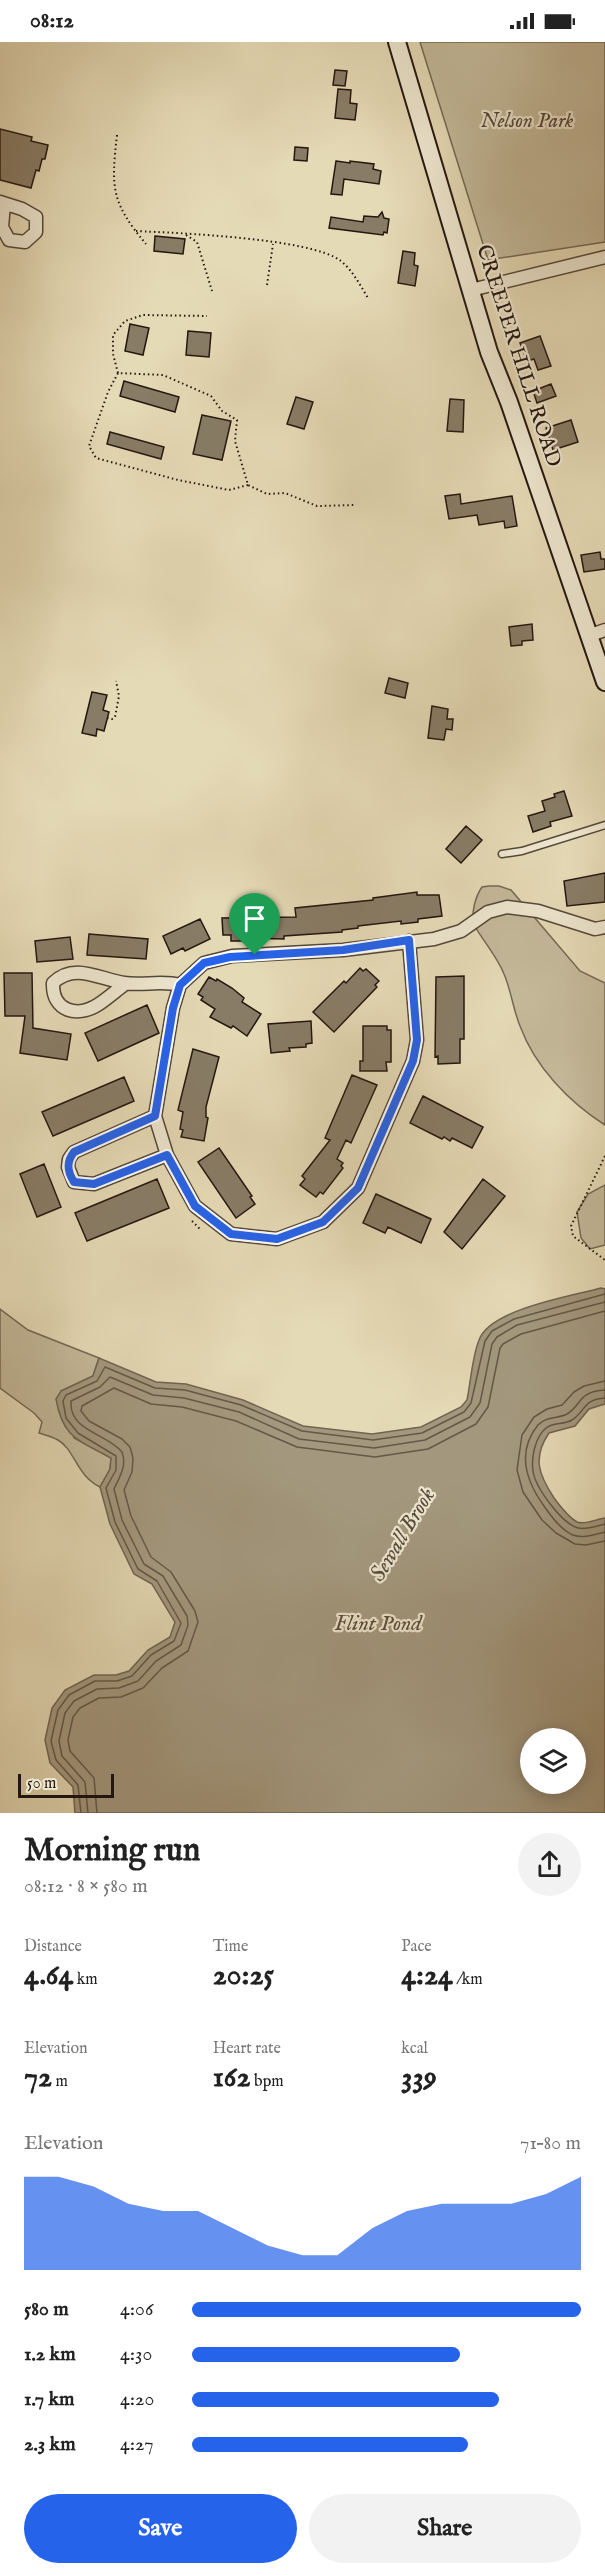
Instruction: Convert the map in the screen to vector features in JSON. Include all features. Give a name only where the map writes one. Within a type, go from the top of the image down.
[{"type":"street","name":"CREEPER HILL ROAD","points":[[397,42],[489,352],[509,402],[605,682]]},
{"type":"street","points":[[471,290],[605,257]]},
{"type":"street","points":[[588,636],[605,630]]},
{"type":"street","points":[[409,940],[417,1040],[413,1061],[358,1188],[323,1222],[277,1239],[231,1234],[195,1206],[167,1155],[155,1116],[173,1008],[180,985],[204,963],[230,957],[343,950],[409,940],[434,939],[460,930],[488,912],[507,907],[538,911],[595,929],[605,927]]},
{"type":"street","points":[[125,984],[97,1006],[76,1011],[64,1009],[56,1003],[53,994],[53,984],[61,976],[70,973],[90,973],[125,984],[165,981],[180,985]]},
{"type":"street","points":[[155,1116],[74,1152],[69,1159],[71,1176],[74,1182],[94,1184],[167,1155]]},
{"type":"lane","points":[[502,854],[531,849],[605,825]]},
{"type":"path","points":[[117,135],[114,165],[115,196],[128,222],[146,244]]},
{"type":"path","points":[[136,231],[184,233],[301,246],[340,260],[354,274],[368,298]]},
{"type":"path","points":[[184,233],[197,242],[212,291]]},
{"type":"path","points":[[267,285],[273,243]]},
{"type":"path","points":[[207,316],[143,315],[125,321],[113,335],[112,354],[118,372],[89,446],[96,458],[178,480],[229,490],[248,485],[267,494],[285,494],[317,506],[356,505]]},
{"type":"path","points":[[118,372],[163,375],[211,396],[222,411],[237,420],[235,441],[248,485]]},
{"type":"path","points":[[107,718],[114,719],[115,717],[119,696],[116,681]]},
{"type":"path","points":[[605,1156],[571,1226],[573,1236],[605,1260]]},
{"type":"green space","name":"Nelson Park","points":[[420,42],[605,42],[605,242],[488,260]]},
{"type":"green space","points":[[482,887],[511,890],[580,971],[605,983],[605,1125],[566,1094],[544,1069],[526,1041],[501,967],[473,923],[478,895]]},
{"type":"green space","points":[[605,1185],[605,1245],[590,1249],[581,1238],[577,1212],[588,1194]]},
{"type":"green space","points":[[0,1309],[28,1330],[99,1358],[93,1376],[61,1391],[74,1438],[111,1458],[110,1469],[100,1487],[86,1476],[64,1444],[39,1433],[42,1422],[34,1413],[0,1388]]},
{"type":"water","name":"Flint Pond","points":[[601,1288],[605,1289],[605,1404],[589,1409],[575,1426],[549,1433],[540,1450],[539,1458],[544,1482],[570,1517],[580,1523],[605,1518],[605,1813],[75,1813],[73,1787],[50,1763],[45,1740],[52,1708],[65,1690],[94,1675],[116,1675],[129,1671],[148,1650],[170,1637],[175,1622],[152,1584],[134,1574],[110,1524],[100,1487],[110,1469],[111,1458],[81,1442],[68,1430],[63,1423],[56,1399],[61,1391],[93,1376],[99,1358],[156,1382],[186,1384],[243,1400],[303,1426],[372,1434],[421,1427],[461,1407],[467,1400],[477,1347],[486,1329],[515,1312]]},
{"type":"building","points":[[335,70],[347,71],[345,86],[333,85]]},
{"type":"building","points":[[338,89],[351,90],[350,103],[357,104],[355,120],[335,118]]},
{"type":"building","points":[[0,129],[32,137],[31,141],[48,145],[45,159],[42,159],[39,171],[36,170],[31,188],[0,180]]},
{"type":"building","points":[[295,147],[308,148],[307,161],[294,160]]},
{"type":"building","points":[[336,161],[374,164],[373,169],[381,171],[379,184],[344,179],[342,195],[331,194]]},
{"type":"building","points":[[382,212],[384,218],[389,219],[387,233],[384,232],[383,235],[329,228],[331,217],[363,222],[364,216],[378,217]]},
{"type":"building","points":[[155,236],[185,239],[183,254],[154,251]]},
{"type":"building","points":[[403,251],[415,253],[414,265],[418,266],[415,286],[398,283]]},
{"type":"building","points":[[130,324],[149,328],[143,355],[125,351]]},
{"type":"building","points":[[188,331],[211,333],[209,357],[186,355]]},
{"type":"building","points":[[540,336],[551,366],[538,370],[534,359],[527,361],[520,343]]},
{"type":"building","points":[[124,381],[179,397],[175,412],[120,396]]},
{"type":"building","points":[[551,384],[556,396],[537,403],[533,391]]},
{"type":"building","points":[[296,397],[313,402],[304,429],[287,424]]},
{"type":"building","points":[[450,399],[464,400],[463,432],[447,431]]},
{"type":"building","points":[[202,415],[231,421],[222,460],[193,454]]},
{"type":"building","points":[[571,420],[578,442],[553,450],[546,428]]},
{"type":"building","points":[[110,432],[164,447],[161,459],[107,444]]},
{"type":"building","points":[[460,494],[461,504],[512,496],[517,526],[505,528],[504,521],[479,525],[477,515],[449,519],[445,496]]},
{"type":"building","points":[[600,552],[601,559],[605,559],[605,569],[584,572],[581,555]]},
{"type":"building","points":[[532,624],[533,640],[522,641],[522,645],[511,646],[509,627]]},
{"type":"building","points":[[389,678],[408,683],[405,698],[385,693]]},
{"type":"building","points":[[92,692],[107,695],[103,710],[109,712],[104,731],[97,729],[96,736],[82,733]]},
{"type":"building","points":[[432,706],[448,709],[447,719],[453,719],[452,730],[446,729],[444,740],[428,738]]},
{"type":"building","points":[[564,791],[572,816],[550,822],[551,826],[533,832],[528,816],[545,811],[542,801]]},
{"type":"building","points":[[466,826],[482,840],[461,863],[446,849]]},
{"type":"building","points":[[605,873],[605,902],[567,906],[564,881]]},
{"type":"building","points":[[417,892],[417,895],[439,895],[442,916],[418,919],[418,922],[401,924],[401,921],[358,926],[358,928],[342,930],[342,932],[284,936],[284,939],[244,938],[244,941],[231,941],[231,935],[223,935],[222,918],[296,917],[295,908],[373,900],[373,898]]},
{"type":"building","points":[[200,919],[210,939],[185,951],[183,948],[171,954],[163,936]]},
{"type":"building","points":[[89,934],[148,939],[146,959],[87,955]]},
{"type":"building","points":[[70,937],[73,959],[37,962],[35,941]]},
{"type":"building","points":[[360,968],[363,971],[366,969],[379,981],[375,985],[377,987],[334,1032],[313,1012]]},
{"type":"building","points":[[4,973],[32,973],[33,1028],[71,1034],[67,1060],[20,1053],[25,1016],[5,1016]]},
{"type":"building","points":[[464,976],[464,1039],[460,1039],[460,1063],[438,1064],[438,1056],[435,1057],[436,977]]},
{"type":"building","points":[[209,977],[232,988],[244,998],[242,1002],[261,1014],[247,1036],[233,1026],[231,1028],[210,1017],[215,1009],[201,1000],[203,997],[198,994]]},
{"type":"building","points":[[147,1005],[159,1033],[98,1061],[85,1033]]},
{"type":"building","points":[[311,1021],[312,1043],[306,1044],[306,1047],[289,1048],[290,1051],[271,1053],[268,1024]]},
{"type":"building","points":[[363,1026],[387,1026],[387,1030],[391,1030],[391,1062],[386,1062],[387,1071],[360,1071],[360,1061],[363,1061]]},
{"type":"building","points":[[193,1049],[219,1057],[206,1107],[208,1118],[204,1141],[181,1137],[183,1130],[180,1129],[183,1112],[178,1110]]},
{"type":"building","points":[[352,1075],[377,1085],[351,1143],[346,1140],[337,1159],[343,1163],[341,1166],[343,1168],[323,1194],[320,1192],[316,1197],[300,1185],[305,1179],[302,1176],[330,1140],[325,1138]]},
{"type":"building","points":[[124,1077],[134,1101],[53,1136],[42,1112]]},
{"type":"building","points":[[423,1096],[483,1127],[472,1148],[452,1138],[450,1141],[444,1137],[442,1139],[410,1123]]},
{"type":"building","points":[[219,1148],[252,1196],[250,1197],[255,1204],[236,1218],[198,1162]]},
{"type":"building","points":[[44,1164],[61,1207],[37,1217],[20,1174]]},
{"type":"building","points":[[157,1179],[169,1208],[87,1241],[75,1213]]},
{"type":"building","points":[[483,1179],[505,1196],[462,1249],[444,1232]]},
{"type":"building","points":[[376,1194],[431,1219],[421,1243],[388,1227],[385,1233],[363,1223]]},
{"type":"route","points":[[409,940],[417,1040],[413,1061],[358,1188],[323,1222],[277,1239],[231,1234],[195,1206],[167,1155],[94,1184],[74,1182],[68,1167],[69,1159],[74,1152],[155,1116],[173,1008],[180,985],[204,963],[230,957],[255,955],[343,950],[409,940]]},
{"type":"water label","name":"Sewall Brook","points":[[403,1535]]}]
